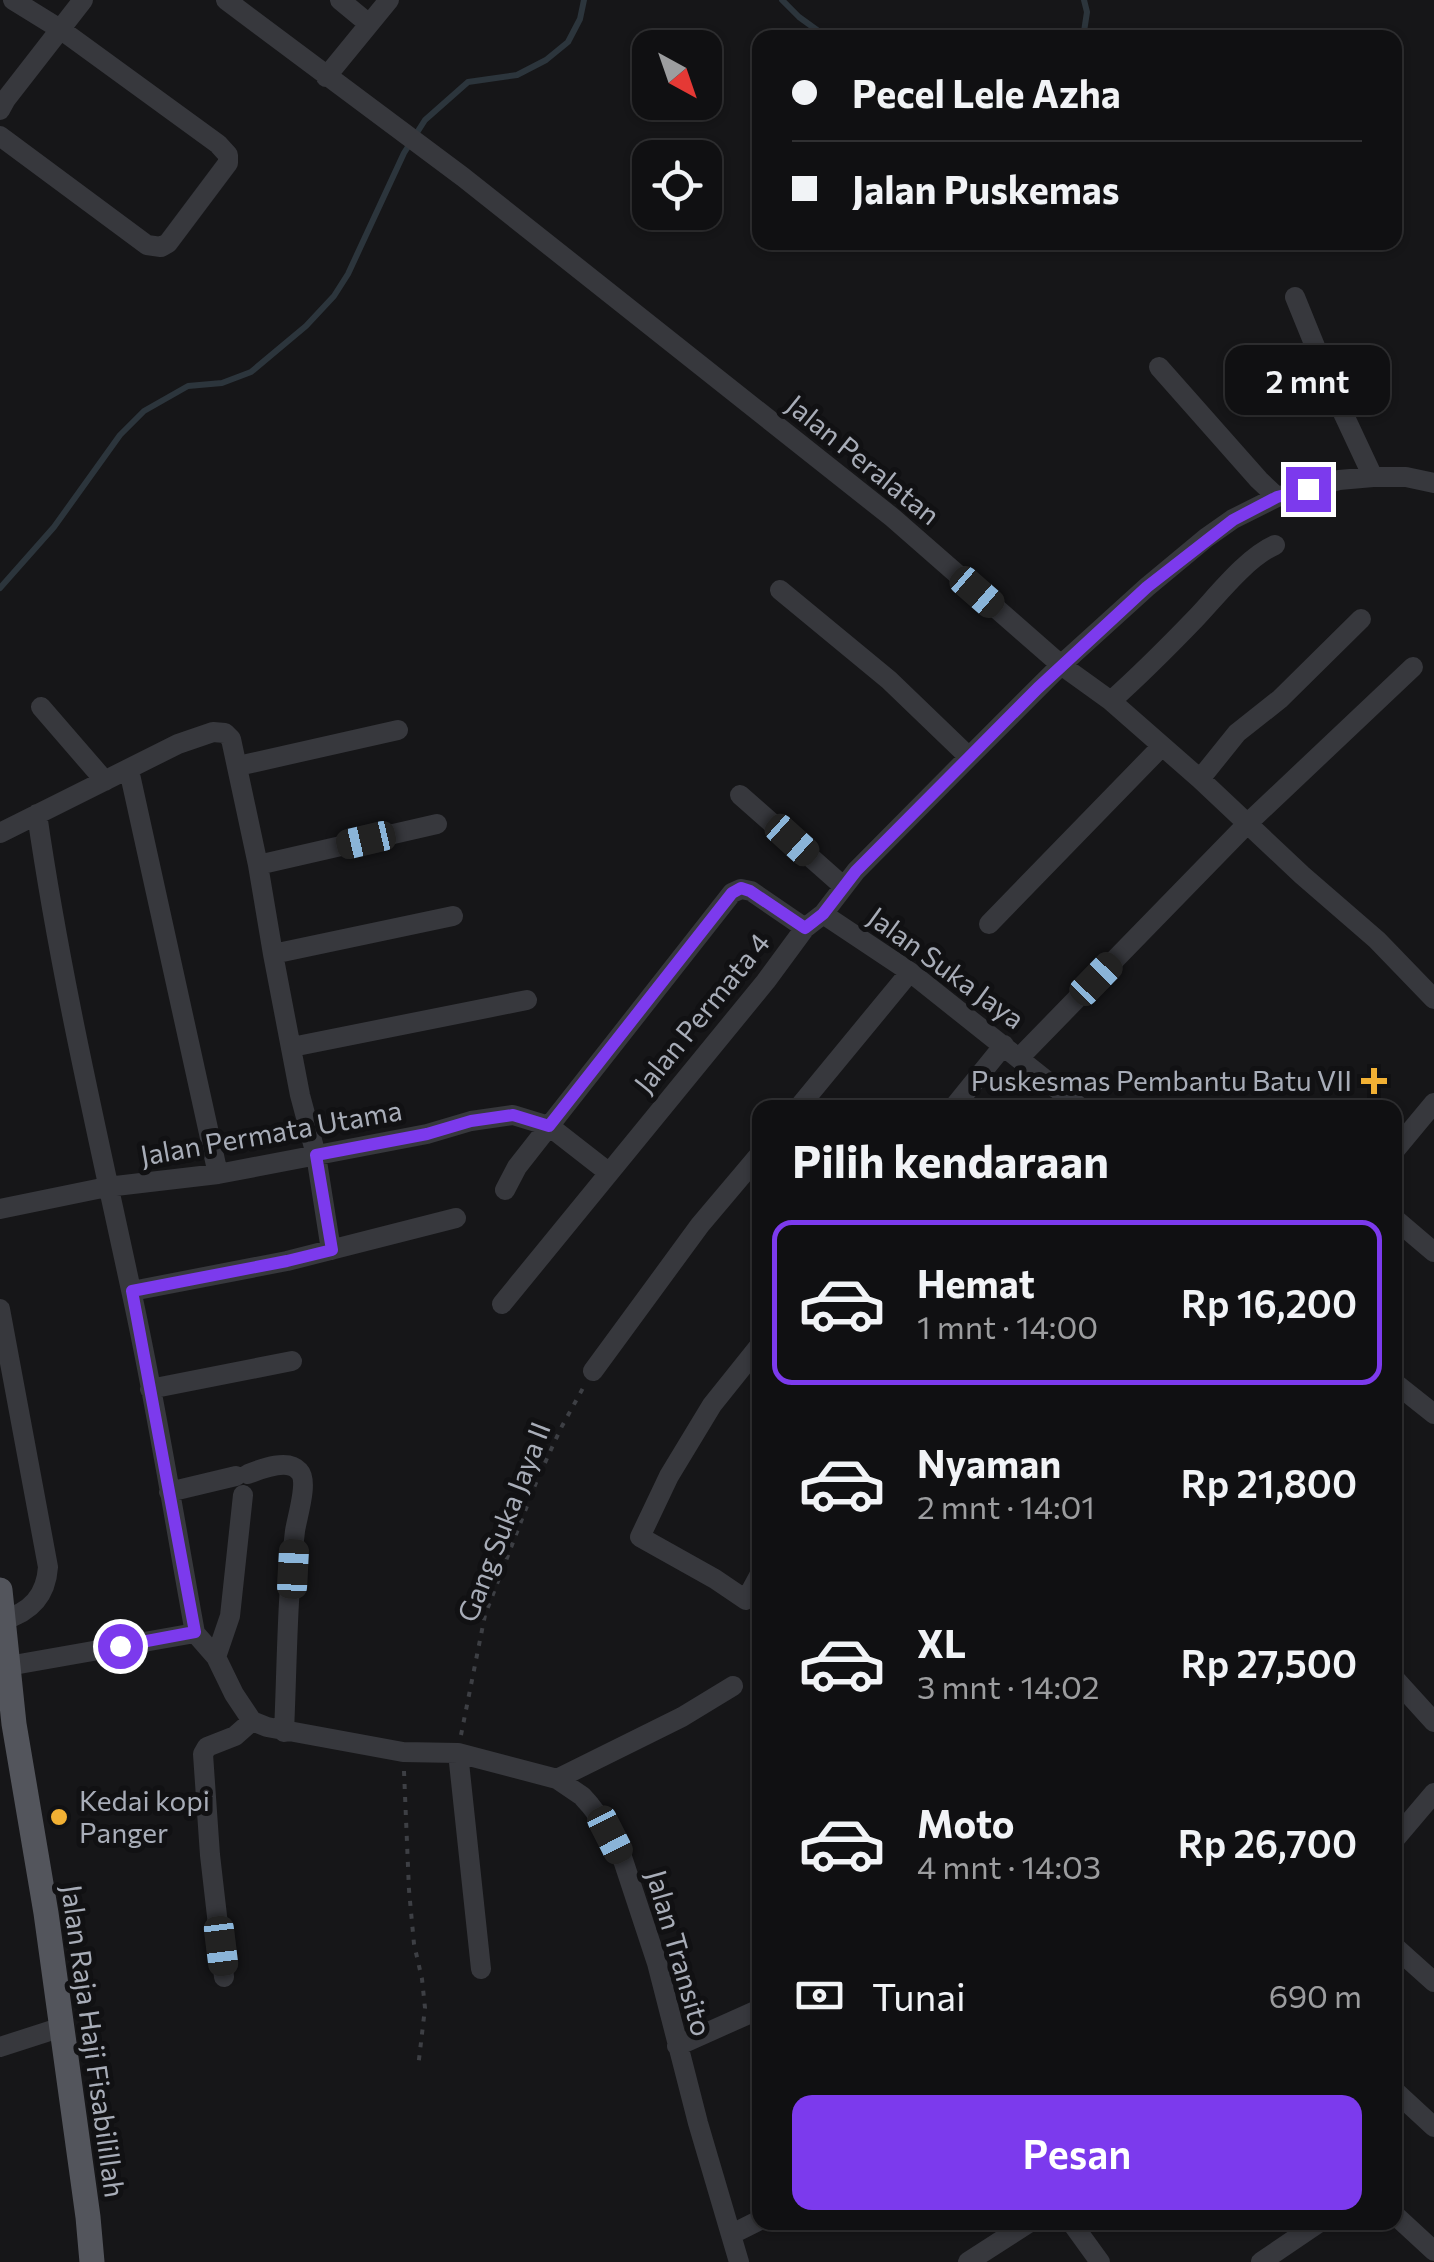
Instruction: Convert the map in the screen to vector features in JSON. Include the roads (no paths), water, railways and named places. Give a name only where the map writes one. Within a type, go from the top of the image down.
[{"type":"main road","name":"Jalan Raja Haji Fisabilillah","points":[[0,1590],[8,1666],[7,1725],[62,2027],[92,2262]]},
{"type":"street","points":[[0,136],[155,247],[168,243],[228,163],[224,149],[60,29],[13,0]]},
{"type":"street","points":[[0,110],[84,0]]},
{"type":"street","name":"Jalan Peralatan","points":[[226,0],[463,177],[892,518],[1200,779],[1377,940],[1434,1000]]},
{"type":"street","points":[[340,0],[370,24]]},
{"type":"street","points":[[326,77],[389,0]]},
{"type":"street","points":[[1295,297],[1373,476]]},
{"type":"street","points":[[1160,367],[1277,497]]},
{"type":"street","points":[[805,928],[823,914],[843,886],[1061,665],[1206,538],[1277,497],[1339,480],[1373,476],[1434,483]]},
{"type":"street","points":[[1110,701],[1240,573],[1275,546]]},
{"type":"street","points":[[780,590],[889,680],[969,757]]},
{"type":"street","points":[[1200,779],[1237,733],[1280,699],[1361,619]]},
{"type":"street","points":[[961,1100],[1414,668]]},
{"type":"street","points":[[41,708],[105,782]]},
{"type":"street","points":[[238,766],[398,730]]},
{"type":"street","points":[[0,833],[178,744],[213,732],[225,733],[231,739],[332,1250]]},
{"type":"street","points":[[989,924],[1162,746]]},
{"type":"street","points":[[129,770],[218,1174]]},
{"type":"street","points":[[740,795],[843,886]]},
{"type":"street","points":[[38,814],[49,891],[107,1187],[132,1291],[169,1492],[195,1632],[216,1657],[252,1720],[284,1732],[302,1474],[289,1466],[265,1468],[242,1482],[169,1492]]},
{"type":"street","points":[[258,865],[437,824]]},
{"type":"street","name":"Jalan Permata 4","points":[[502,1304],[805,928],[750,891],[741,888],[732,893],[549,1126],[505,1190]]},
{"type":"street","name":"Jalan Suka Jaya","points":[[823,914],[910,972],[1072,1100]]},
{"type":"street","points":[[272,954],[453,916]]},
{"type":"street","points":[[805,1100],[910,972]]},
{"type":"street","points":[[292,1047],[527,1000]]},
{"type":"street","points":[[1402,1142],[1434,1103]]},
{"type":"street","name":"Jalan Permata Utama","points":[[0,1209],[107,1187],[218,1174],[427,1134],[471,1121],[513,1115],[549,1126]]},
{"type":"street","points":[[549,1126],[608,1172]]},
{"type":"street","points":[[593,1370],[700,1225],[752,1163]]},
{"type":"street","points":[[132,1291],[287,1261],[456,1218]]},
{"type":"street","points":[[1402,1225],[1434,1252]]},
{"type":"street","points":[[0,1308],[48,1567],[47,1585],[34,1603],[19,1615],[3,1620]]},
{"type":"street","points":[[752,1356],[712,1405],[669,1476],[640,1537],[715,1578],[746,1600],[752,1589]]},
{"type":"street","points":[[150,1389],[292,1360]]},
{"type":"street","points":[[1402,1389],[1434,1414]]},
{"type":"street","points":[[216,1657],[230,1616],[242,1482]]},
{"type":"street","points":[[8,1666],[195,1632]]},
{"type":"street","points":[[557,1778],[682,1717],[733,1686]]},
{"type":"street","points":[[1402,1688],[1434,1722]]},
{"type":"street","points":[[224,1977],[203,1754],[212,1744],[235,1736],[252,1720]]},
{"type":"street","name":"Jalan Transito","points":[[284,1732],[401,1751],[458,1754],[557,1778],[590,1805],[623,1860],[657,1963],[739,2262]]},
{"type":"street","points":[[458,1754],[481,1969]]},
{"type":"street","points":[[1402,1831],[1434,1793]]},
{"type":"street","points":[[1402,1953],[1434,1982]]},
{"type":"street","points":[[678,2046],[752,2013]]},
{"type":"street","points":[[0,2047],[62,2027]]},
{"type":"street","points":[[1402,2097],[1434,2127]]},
{"type":"street","points":[[1402,2222],[1434,2254],[1427,2262]]},
{"type":"street","points":[[732,2234],[752,2224]]},
{"type":"street","points":[[968,2262],[1018,2230]]},
{"type":"street","points":[[1077,2230],[1100,2262]]},
{"type":"street","points":[[1261,2262],[1308,2230]]},
{"type":"waterway","points":[[0,588],[54,527],[120,435],[144,411],[188,386],[222,383],[251,372],[306,326],[348,274],[404,153],[425,120],[468,82],[517,75],[546,60],[568,42],[580,19],[584,0]]},
{"type":"waterway","points":[[782,0],[817,30]]},
{"type":"waterway","points":[[1084,0],[1084,30]]},
{"type":"place","name":"Puskesmas Pembantu Batu VII","points":[[1374,1081]]},
{"type":"place","name":"Kedai kopi Panger","points":[[59,1817]]}]
